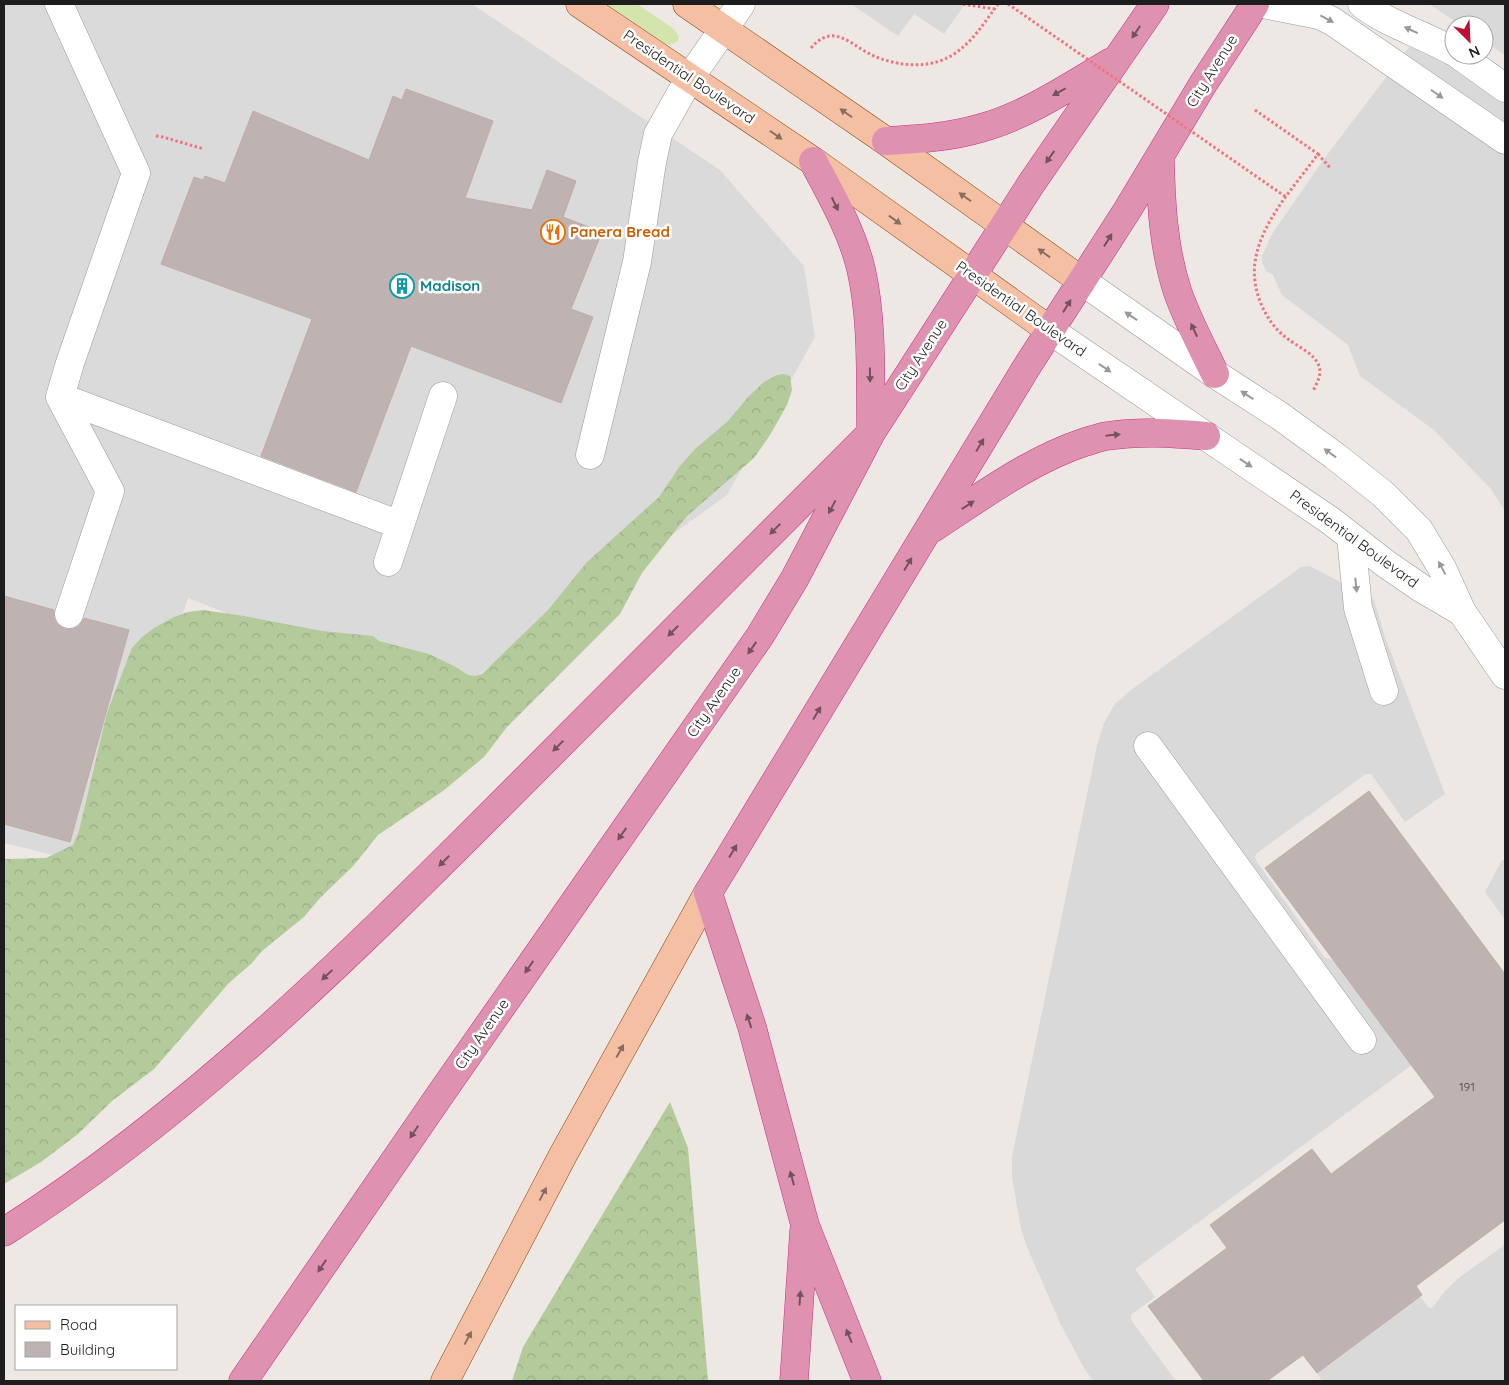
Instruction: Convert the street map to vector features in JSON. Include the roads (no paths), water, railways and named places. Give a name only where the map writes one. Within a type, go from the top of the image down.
[{"type":"highway","name":"City Avenue","points":[[244,1381],[442,1092],[760,636],[795,578],[871,432],[1005,225],[1155,4]]},
{"type":"highway","name":"City Avenue","points":[[708,893],[1051,330],[1203,84],[1255,4]]},
{"type":"highway","points":[[886,141],[953,134],[980,129],[1007,120],[1117,59]]},
{"type":"highway","points":[[1160,156],[1164,227],[1172,270],[1184,310],[1215,374]]},
{"type":"highway","points":[[4,1232],[115,1156],[200,1088],[294,1006],[384,922],[871,432],[869,326],[861,268],[842,218],[813,161]]},
{"type":"highway","points":[[927,532],[1020,473],[1071,447],[1105,436],[1138,433],[1170,432],[1206,436]]},
{"type":"highway","points":[[708,893],[752,1027],[805,1225],[867,1381]]},
{"type":"highway","points":[[794,1381],[805,1225]]},
{"type":"main road","name":"Presidential Boulevard","points":[[580,4],[813,161],[1051,330]]},
{"type":"main road","name":"Presidential Boulevard","points":[[687,4],[886,141],[1082,281]]},
{"type":"main road","name":"City Avenue","points":[[445,1381],[563,1155],[708,893]]},
{"type":"street","points":[[59,4],[136,173],[60,397],[110,491],[69,614]]},
{"type":"street","points":[[590,455],[637,262],[658,134],[689,79],[741,4]]},
{"type":"street","points":[[1262,4],[1319,15],[1332,21],[1505,140]]},
{"type":"street","points":[[1362,4],[1381,16],[1444,46]]},
{"type":"street","points":[[1473,65],[1505,88]]},
{"type":"street","name":"Presidential Boulevard","points":[[1082,281],[1215,374],[1280,416],[1383,494],[1419,530],[1442,568],[1462,612],[1505,675]]},
{"type":"street","name":"Presidential Boulevard","points":[[1051,330],[1331,521],[1421,588],[1462,612]]},
{"type":"street","points":[[388,562],[443,396]]},
{"type":"street","points":[[60,397],[400,525]]},
{"type":"street","points":[[1351,536],[1358,608],[1384,690]]},
{"type":"street","points":[[1148,746],[1362,1040]]},
{"type":"place","name":"Panera Bread","points":[[553,232]]},
{"type":"place","name":"Madison","points":[[402,286]]}]
